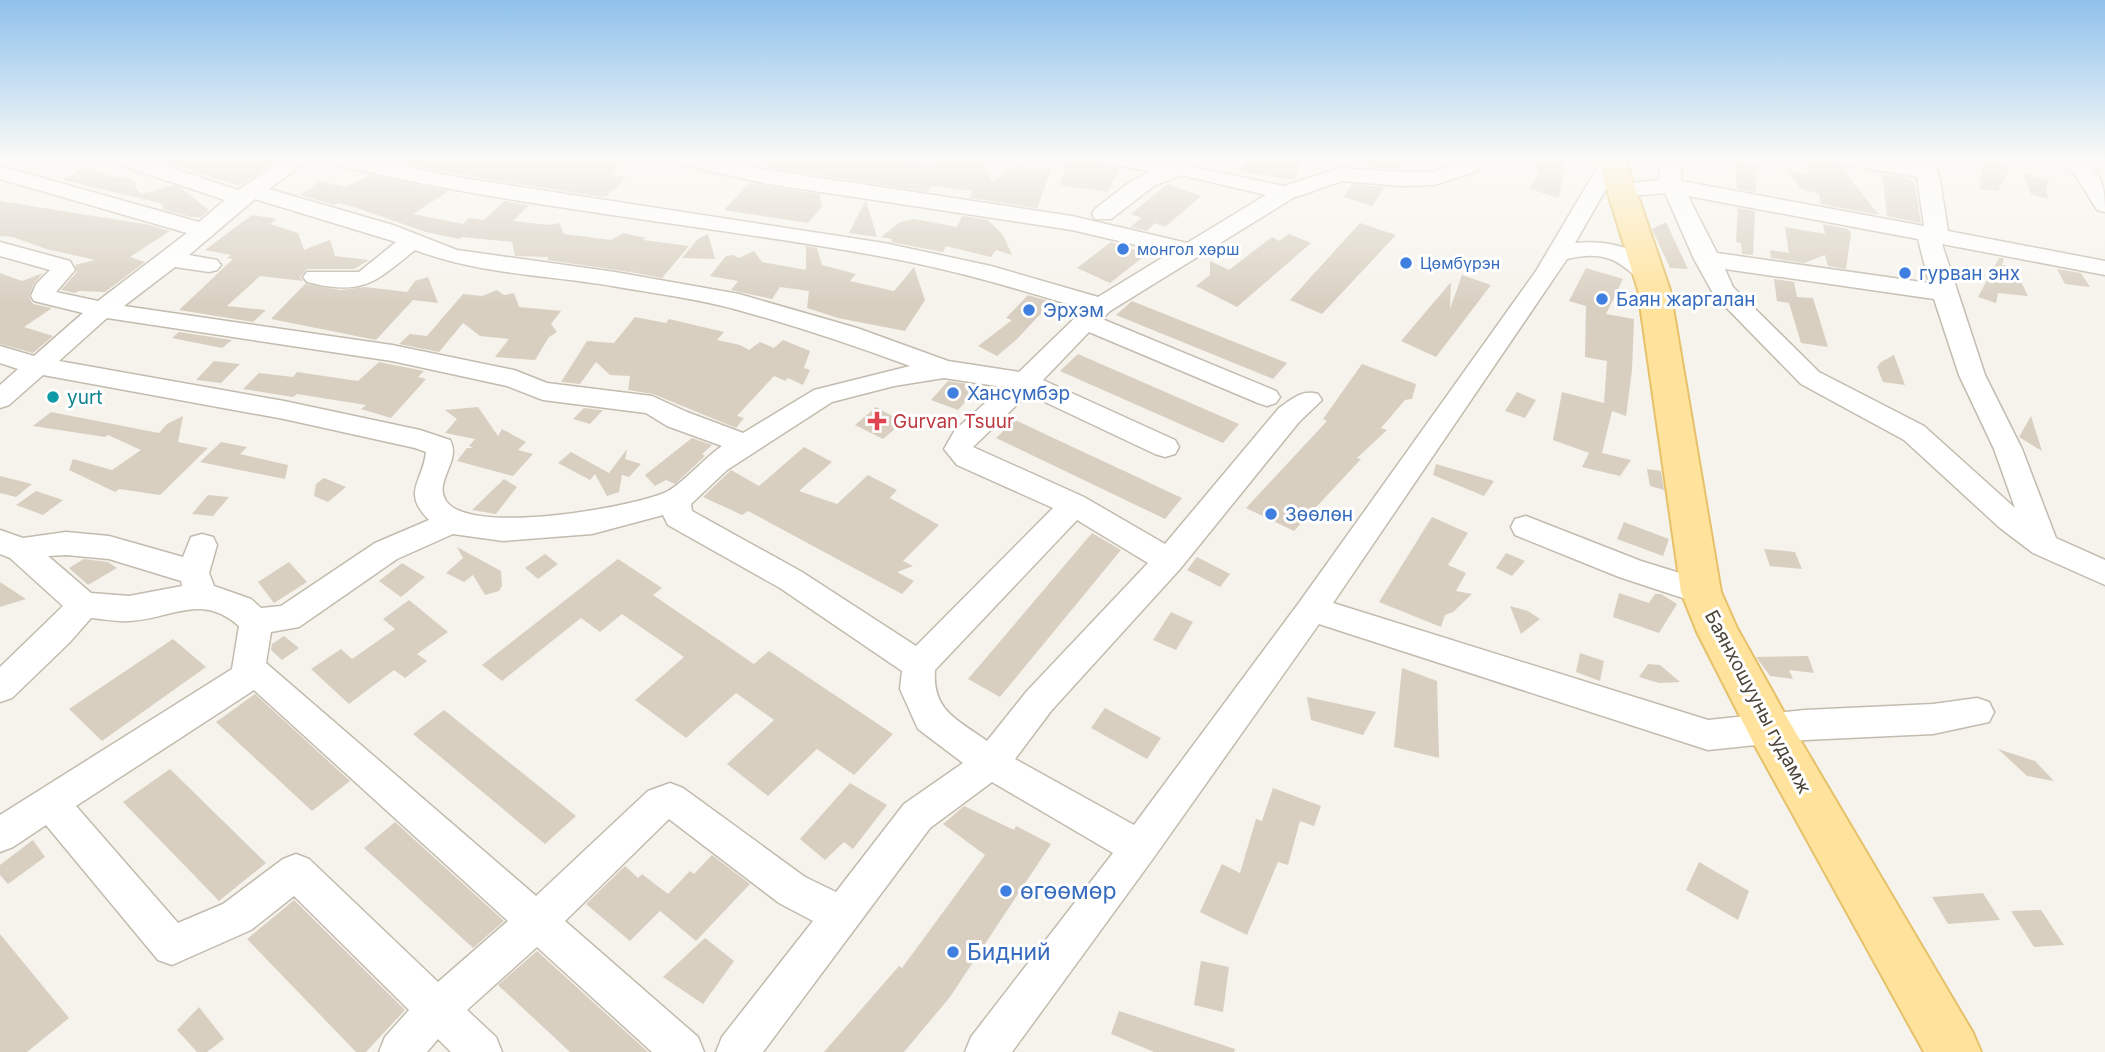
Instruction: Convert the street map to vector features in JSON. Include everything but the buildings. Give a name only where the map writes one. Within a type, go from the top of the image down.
[{"type":"main road","name":"Баянхошууны гудамж","points":[[1626,207],[1654,290],[1701,592],[1718,632],[1770,730],[1954,1052]]},
{"type":"street","points":[[122,207],[202,230]]},
{"type":"street","points":[[0,399],[102,310],[170,259],[231,207]]},
{"type":"street","points":[[294,207],[385,230],[450,255],[480,262],[615,279],[739,302],[848,334],[944,369],[1025,383],[1165,447]]},
{"type":"street","points":[[606,207],[884,250],[983,271],[1094,314],[1267,397]]},
{"type":"street","points":[[967,207],[1072,223],[1190,250]]},
{"type":"street","points":[[1103,214],[1111,207]]},
{"type":"street","points":[[1169,561],[1074,505],[967,458],[958,449],[965,437],[1025,383],[1094,314],[1190,250],[1262,207]]},
{"type":"street","points":[[986,1052],[1139,848],[1312,609],[1589,207]]},
{"type":"street","points":[[1682,207],[1723,290],[1810,378],[1914,433],[2010,520],[2044,545],[2105,573]]},
{"type":"street","points":[[1784,207],[2105,268]]},
{"type":"street","points":[[1931,207],[1933,235],[1944,293],[1972,374],[2008,449],[2044,545]]},
{"type":"street","points":[[315,276],[349,280],[366,278],[412,241]]},
{"type":"street","points":[[0,249],[62,266],[64,270],[45,289],[43,296],[102,310],[392,352],[514,379],[543,391],[652,405],[677,419],[747,445]]},
{"type":"street","points":[[1558,253],[1581,249],[1620,254],[1637,262],[1649,275]]},
{"type":"street","points":[[170,259],[209,265]]},
{"type":"street","points":[[1706,259],[1944,293]]},
{"type":"street","points":[[0,354],[38,366],[284,410],[420,440],[440,447],[439,460],[428,485],[431,503],[452,523]]},
{"type":"street","points":[[199,570],[205,597],[240,608],[255,621],[288,618],[386,551],[452,523],[503,530],[592,523],[676,501],[717,463],[823,396],[894,377],[944,369]]},
{"type":"street","points":[[737,1052],[917,816],[991,762],[1040,701],[1169,561],[1289,415],[1310,400]]},
{"type":"street","points":[[676,501],[678,517],[791,580],[919,665]]},
{"type":"street","points":[[1074,505],[919,665],[917,689],[930,719],[991,762],[1139,848]]},
{"type":"street","points":[[1526,527],[1630,569],[1701,592]]},
{"type":"street","points":[[10,545],[102,545],[199,570]]},
{"type":"street","points":[[10,545],[83,605],[130,609],[179,600],[199,570]]},
{"type":"street","points":[[0,688],[59,633],[83,605]]},
{"type":"street","points":[[1312,609],[1708,735],[1805,725],[1933,719],[1977,712]]},
{"type":"street","points":[[247,677],[254,643],[255,621]]},
{"type":"street","points":[[0,835],[254,673],[267,680],[684,1052]]},
{"type":"street","points":[[400,1052],[437,1009],[537,921],[660,803],[670,799],[792,890],[842,915]]},
{"type":"street","points":[[50,803],[172,946],[237,917],[296,872],[481,1052]]},
{"type":"place","name":"монгол хөрш","points":[[1123,249]]},
{"type":"place","name":"Цөмбүрэн","points":[[1406,263]]},
{"type":"place","name":"гурван энх","points":[[1905,273]]},
{"type":"place","name":"Баян жаргалан","points":[[1602,299]]},
{"type":"place","name":"Эрхэм","points":[[1029,310]]},
{"type":"place","name":"Хансүмбэр","points":[[953,393]]},
{"type":"place","name":"yurt","points":[[53,397]]},
{"type":"place","name":"Gurvan Tsuur","points":[[877,421]]},
{"type":"place","name":"Зөөлөн","points":[[1271,514]]},
{"type":"place","name":"өгөөмөр","points":[[1006,891]]},
{"type":"place","name":"Бидний","points":[[953,952]]}]
